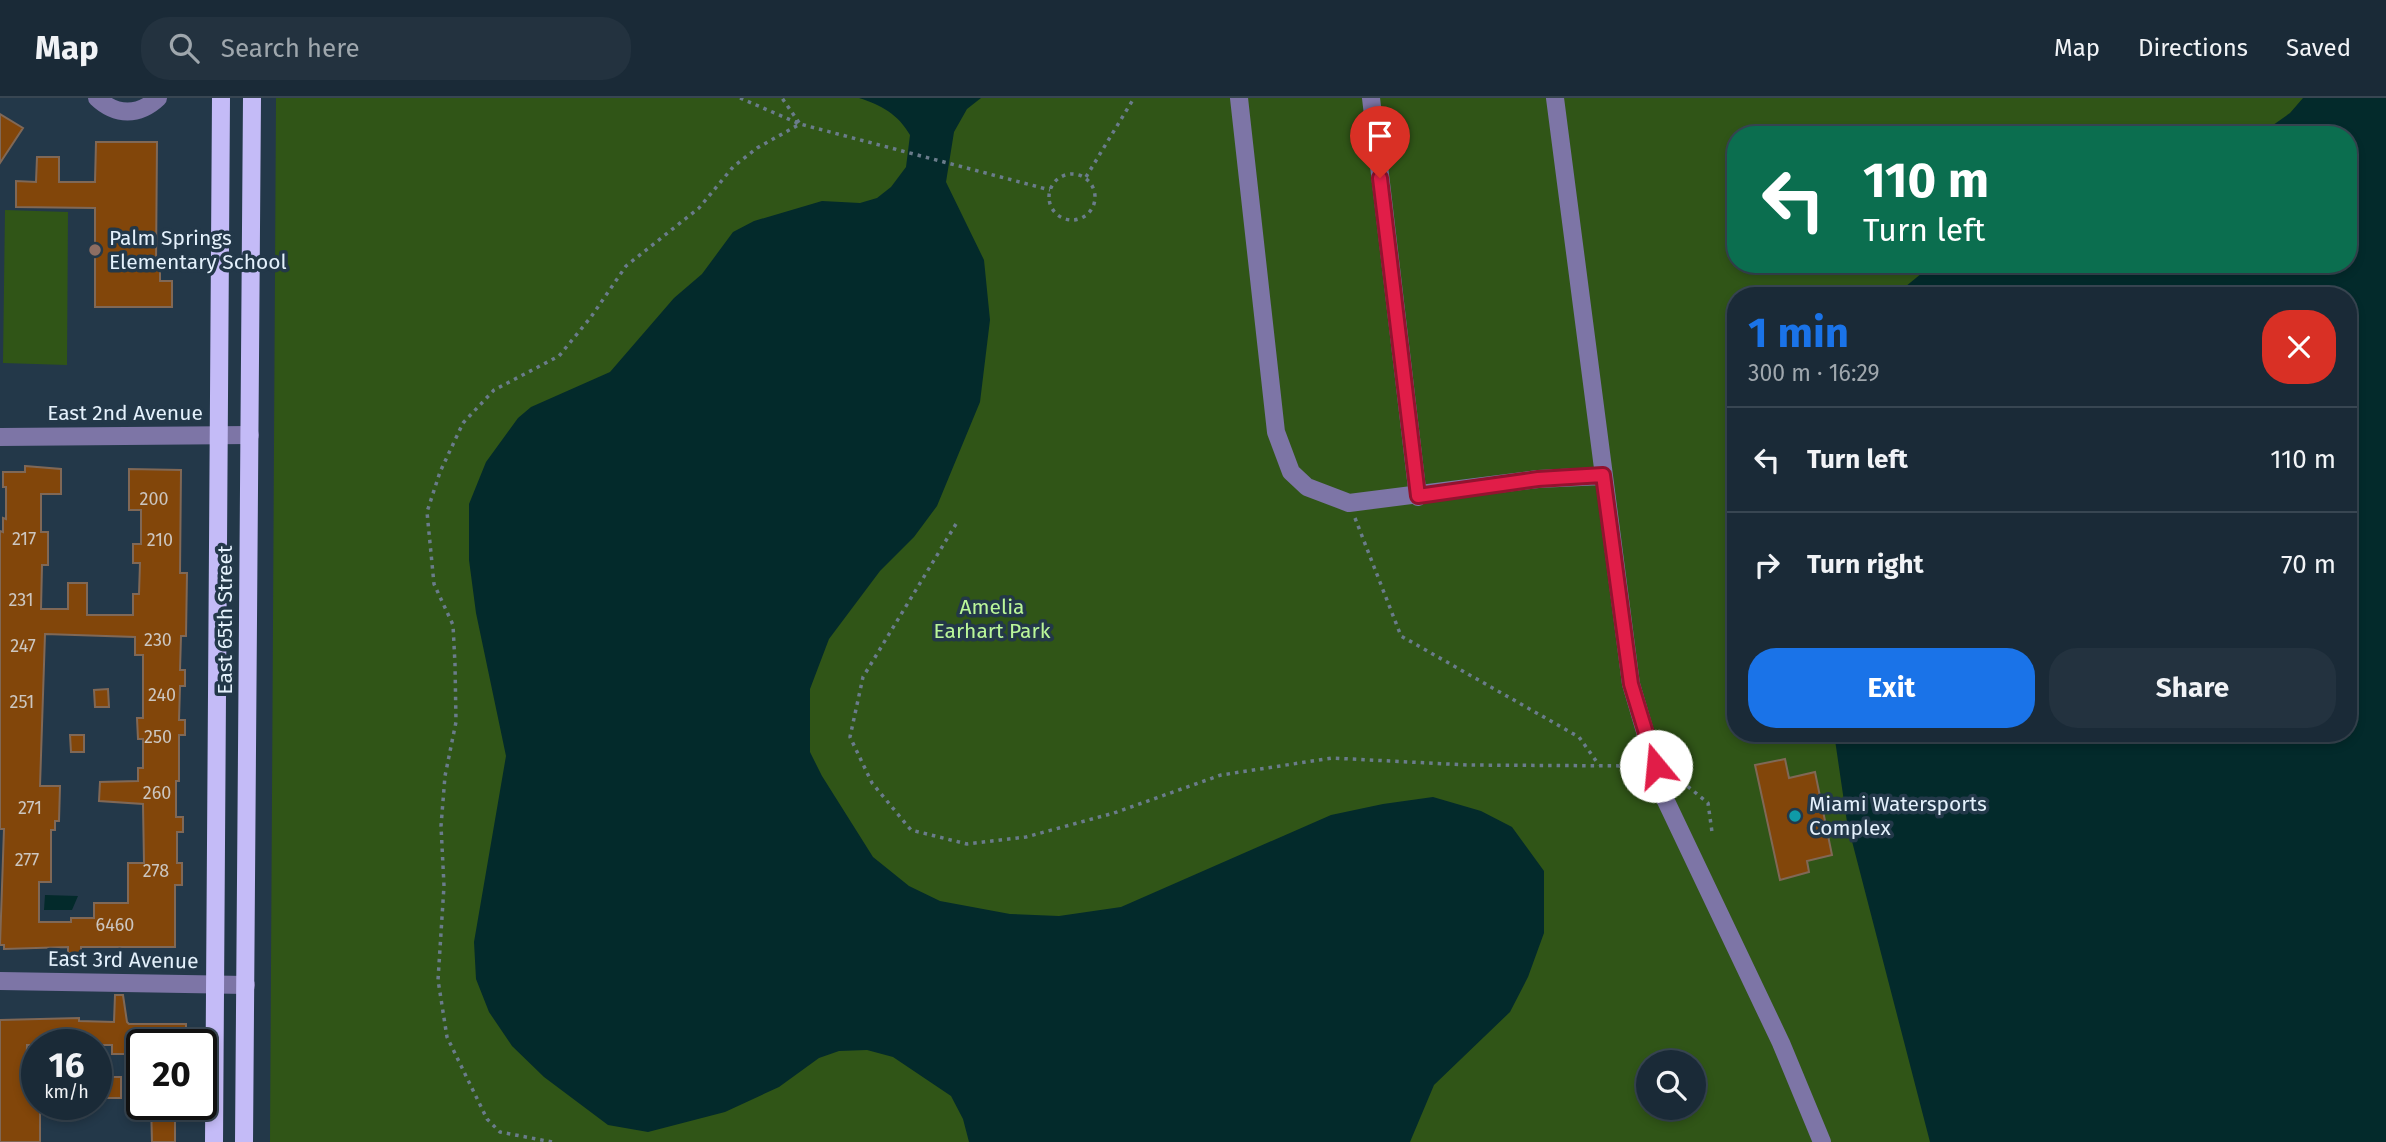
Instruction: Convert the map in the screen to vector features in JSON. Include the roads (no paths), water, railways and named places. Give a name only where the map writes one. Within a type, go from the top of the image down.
[{"type":"main road","name":"East 65th Street","points":[[214,1142],[221,98]]},
{"type":"main road","name":"East 65th Street","points":[[244,1142],[252,98]]},
{"type":"street","points":[[97,98],[118,111],[132,112],[146,108],[158,98]]},
{"type":"street","points":[[1239,98],[1276,432],[1290,472],[1307,487],[1349,503],[1538,479],[1603,475]]},
{"type":"street","points":[[1371,98],[1418,496]]},
{"type":"street","points":[[1555,98],[1631,684],[1665,799],[1781,1043],[1822,1142]]},
{"type":"street","name":"East 2nd Avenue","points":[[0,437],[250,435]]},
{"type":"street","name":"East 3rd Avenue","points":[[0,981],[246,985]]},
{"type":"place","name":"Palm Springs Elementary School","points":[[95,250]]},
{"type":"place","name":"Miami Watersports Complex","points":[[1795,816]]},
{"type":"park label","name":"Amelia Earhart Park","points":[[992,619]]}]
